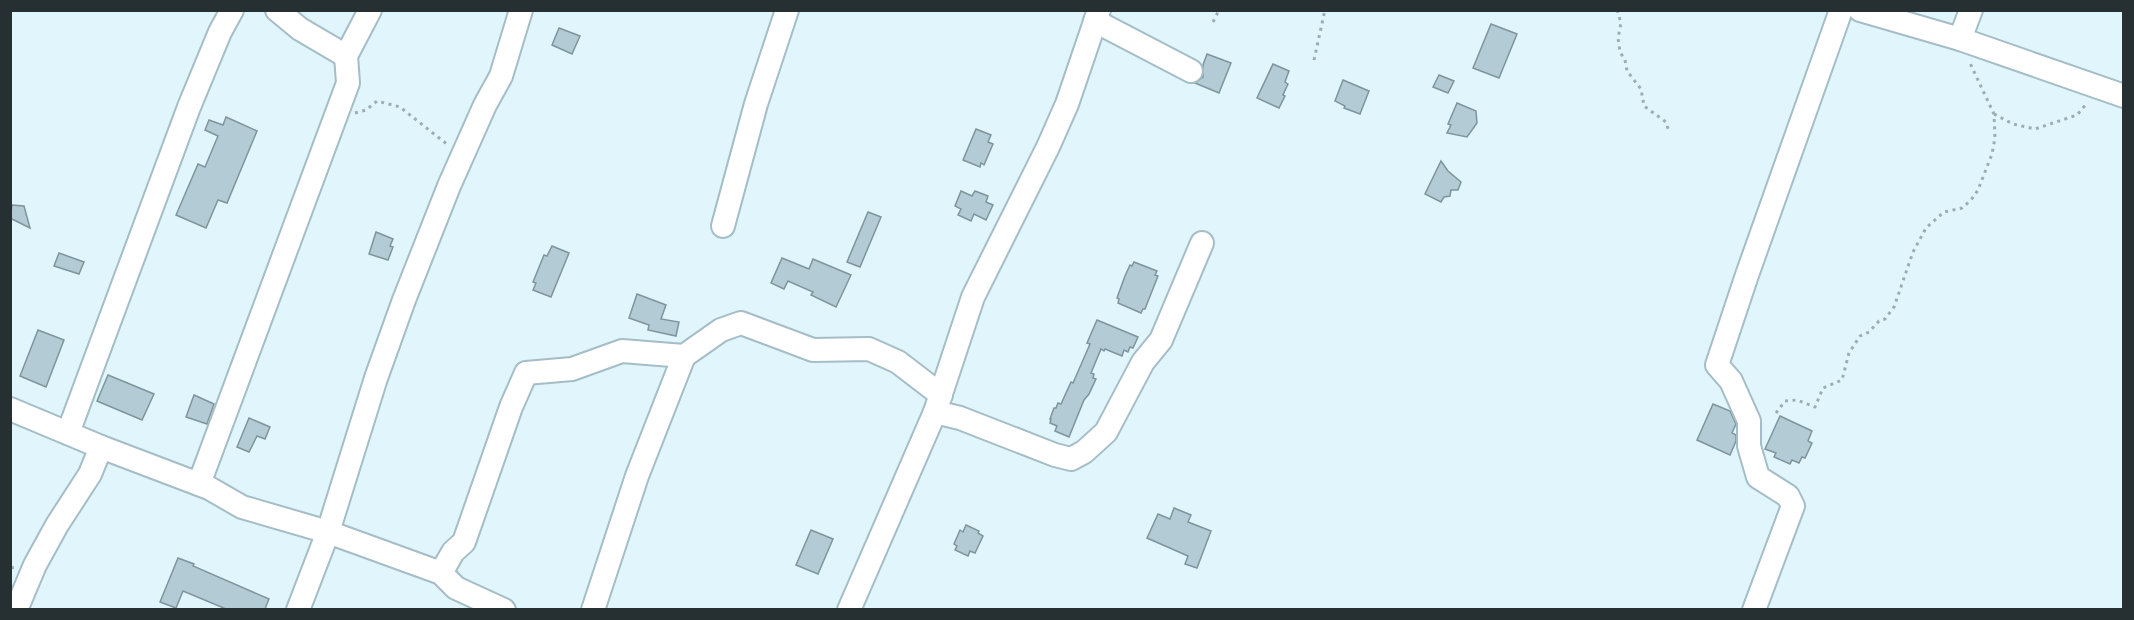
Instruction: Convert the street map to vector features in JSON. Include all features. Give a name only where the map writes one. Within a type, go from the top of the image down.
[{"type":"street","points":[[68,433],[189,107],[220,32],[232,10]]},
{"type":"street","points":[[277,10],[300,29],[346,56]]},
{"type":"street","points":[[199,484],[348,83],[346,56],[370,10]]},
{"type":"street","points":[[298,609],[328,532],[376,378],[449,186],[485,105],[501,76],[521,10]]},
{"type":"street","points":[[723,226],[756,104],[787,10]]},
{"type":"street","points":[[1754,609],[1793,506],[1788,496],[1758,477],[1749,446],[1749,421],[1731,381],[1717,365],[1841,10]]},
{"type":"street","points":[[1860,10],[1960,39],[2124,96]]},
{"type":"street","points":[[1960,39],[1971,10]]},
{"type":"street","points":[[849,609],[938,403],[973,297],[1048,147],[1097,16],[1191,71]]},
{"type":"street","points":[[593,609],[637,476],[684,356],[721,330],[741,322],[813,350],[869,349],[898,362],[938,403],[960,418],[1071,459],[1084,452],[1106,432],[1143,362],[1161,340],[1202,243]]},
{"type":"street","points":[[441,573],[453,552],[464,542],[511,407],[526,372],[572,369],[622,351],[684,356]]},
{"type":"street","points":[[10,409],[100,447],[199,484],[242,507],[328,532],[441,573],[456,588],[504,609]]},
{"type":"street","points":[[16,609],[35,565],[57,525],[90,474],[100,447]]},
{"type":"path","points":[[1213,22],[1219,10]]},
{"type":"path","points":[[1314,60],[1325,10]]},
{"type":"path","points":[[1617,10],[1621,23],[1618,38],[1620,52],[1625,60],[1627,71],[1641,89],[1644,106],[1666,122],[1669,132]]},
{"type":"path","points":[[1776,413],[1785,401],[1797,400],[1815,407],[1823,388],[1842,380],[1849,353],[1860,336],[1869,332],[1894,307],[1913,252],[1926,228],[1944,212],[1962,208],[1975,194],[1992,154],[1995,138],[1994,114],[1960,39]]},
{"type":"path","points":[[1994,114],[2013,124],[2036,129],[2077,115],[2100,87]]},
{"type":"path","points":[[353,113],[366,110],[377,101],[400,107],[444,140],[461,160]]},
{"type":"building","points":[[1491,24],[1517,34],[1499,78],[1473,68]]},
{"type":"building","points":[[559,28],[580,36],[572,54],[552,45]]},
{"type":"building","points":[[1207,54],[1231,63],[1219,93],[1195,83],[1203,77],[1203,65]]},
{"type":"building","points":[[1273,64],[1289,71],[1285,82],[1288,84],[1283,95],[1285,96],[1279,108],[1257,98]]},
{"type":"building","points":[[1439,75],[1454,81],[1448,93],[1433,87]]},
{"type":"building","points":[[1343,80],[1369,91],[1360,114],[1344,108],[1345,106],[1335,101]]},
{"type":"building","points":[[1457,103],[1476,111],[1477,123],[1467,137],[1447,133],[1451,125],[1448,124]]},
{"type":"building","points":[[226,117],[257,131],[227,203],[218,200],[206,228],[176,215],[198,164],[205,167],[218,136],[205,130],[209,120],[223,125]]},
{"type":"building","points":[[976,129],[991,135],[988,142],[993,144],[984,165],[981,163],[980,167],[963,160]]},
{"type":"building","points":[[1441,161],[1448,171],[1461,182],[1458,190],[1451,190],[1450,196],[1444,197],[1441,202],[1425,194]]},
{"type":"building","points":[[961,191],[972,196],[975,191],[988,196],[986,202],[993,205],[986,220],[974,214],[971,221],[958,215],[961,209],[955,206]]},
{"type":"building","points":[[12,205],[24,206],[30,228],[10,218]]},
{"type":"building","points":[[868,212],[881,217],[860,267],[847,262]]},
{"type":"building","points":[[376,232],[393,239],[390,246],[393,247],[388,260],[369,254]]},
{"type":"building","points":[[552,246],[569,253],[551,297],[533,290],[536,283],[533,282],[544,255],[547,256]]},
{"type":"building","points":[[59,253],[84,262],[79,274],[54,266]]},
{"type":"building","points":[[782,258],[809,269],[813,259],[851,275],[836,307],[811,295],[813,292],[788,281],[784,289],[771,283]]},
{"type":"building","points":[[1134,262],[1157,271],[1155,275],[1158,276],[1145,309],[1141,313],[1118,303],[1117,298],[1130,265],[1132,266]]},
{"type":"building","points":[[637,294],[666,305],[661,319],[679,322],[676,336],[648,330],[649,325],[629,318]]},
{"type":"building","points":[[1097,320],[1138,337],[1133,348],[1130,347],[1128,352],[1124,350],[1122,356],[1101,349],[1091,373],[1096,379],[1084,400],[1069,437],[1055,431],[1057,426],[1050,423],[1050,419],[1054,408],[1058,403],[1061,404],[1071,382],[1073,383],[1090,344],[1087,343]]},
{"type":"building","points":[[38,330],[64,340],[46,387],[20,376]]},
{"type":"building","points":[[108,375],[154,394],[142,420],[97,401]]},
{"type":"building","points":[[194,395],[214,404],[207,424],[186,417]]},
{"type":"building","points":[[1713,404],[1730,411],[1736,424],[1732,433],[1736,435],[1736,441],[1730,455],[1697,440]]},
{"type":"building","points":[[1780,416],[1812,431],[1808,441],[1812,443],[1805,458],[1802,457],[1799,463],[1792,460],[1790,464],[1774,457],[1776,453],[1765,449]]},
{"type":"building","points":[[249,418],[270,427],[265,439],[257,436],[249,452],[237,447]]},
{"type":"building","points":[[1174,508],[1191,515],[1188,522],[1211,531],[1197,568],[1185,564],[1188,556],[1147,538],[1158,514],[1170,519]]},
{"type":"building","points":[[966,525],[979,531],[978,533],[983,536],[975,553],[970,551],[968,556],[955,550],[957,546],[954,544],[960,530],[963,532]]},
{"type":"building","points":[[811,530],[833,539],[818,574],[796,565]]},
{"type":"building","points":[[178,558],[269,599],[265,609],[226,609],[183,591],[176,608],[160,602]]}]
